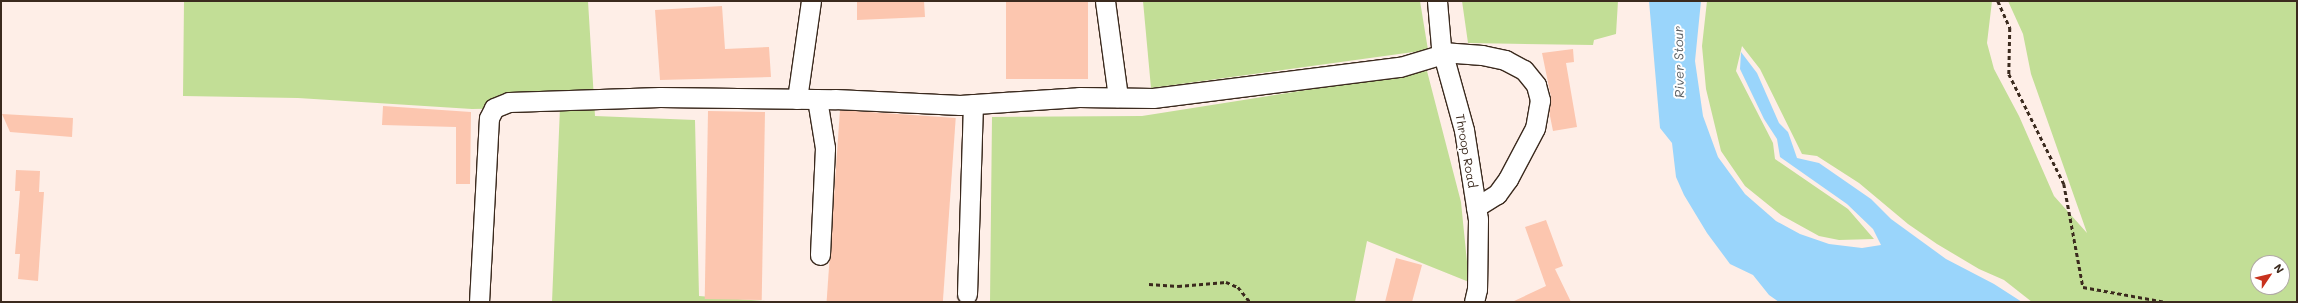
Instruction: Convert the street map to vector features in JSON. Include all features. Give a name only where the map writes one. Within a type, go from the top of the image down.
[{"type":"street","points":[[797,99],[811,1]]},
{"type":"street","points":[[1105,1],[1118,97]]},
{"type":"street","name":"Throop Road","points":[[1437,1],[1443,53],[1464,130],[1476,207],[1477,289],[1474,302]]},
{"type":"street","points":[[479,302],[489,118],[494,108],[509,102],[562,98],[817,99],[973,104],[1079,96],[1153,98],[1400,67],[1443,53],[1482,55],[1505,60],[1524,70],[1536,85],[1540,100],[1535,128],[1508,179],[1497,194],[1476,207]]},
{"type":"street","points":[[817,99],[825,148],[820,255]]},
{"type":"street","points":[[967,294],[973,104]]},
{"type":"path","points":[[1998,1],[2010,28],[2009,74],[2064,184],[2083,287],[2166,302]]},
{"type":"path","points":[[1149,284],[1178,286],[1226,282],[1238,287],[1250,302]]},
{"type":"green space","points":[[184,1],[588,1],[595,116],[695,120],[699,296],[779,302],[552,302],[560,107],[472,109],[298,98],[183,96]]},
{"type":"green space","points":[[1143,1],[1420,1],[1428,50],[1151,88]]},
{"type":"green space","points":[[1462,1],[1618,1],[1616,34],[1594,40],[1593,45],[1468,43]]},
{"type":"green space","points":[[1707,1],[1992,1],[1987,43],[1994,69],[2019,116],[2054,196],[2087,233],[2031,74],[2023,34],[2008,1],[2297,1],[2297,302],[2032,302],[2004,280],[1979,269],[1937,244],[1908,224],[1859,183],[1817,156],[1802,154],[1760,69],[1742,46],[1736,71],[1773,143],[1775,159],[1848,209],[1874,239],[1839,240],[1819,236],[1781,215],[1745,186],[1721,151],[1706,89],[1702,46]]},
{"type":"green space","points":[[1427,71],[1461,202],[1469,282],[1367,241],[1355,302],[990,302],[992,117],[1142,116]]},
{"type":"water","name":"River Stour","points":[[1649,1],[1701,1],[1695,61],[1703,116],[1718,157],[1745,194],[1776,221],[1800,234],[1829,244],[1862,248],[1881,245],[1873,229],[1847,204],[1780,157],[1777,139],[1764,119],[1740,69],[1741,52],[1757,73],[1779,123],[1788,132],[1797,158],[1819,163],[1871,199],[1891,219],[1946,259],[1994,284],[2022,302],[1779,302],[1769,295],[1753,275],[1730,264],[1707,233],[1684,195],[1676,177],[1672,143],[1660,128]]},
{"type":"building","points":[[857,1],[924,1],[925,17],[857,20]]},
{"type":"building","points":[[1006,1],[1088,1],[1088,79],[1006,79]]},
{"type":"building","points":[[722,6],[725,49],[769,47],[771,77],[660,80],[655,10]]},
{"type":"building","points":[[1573,49],[1574,62],[1566,63],[1577,127],[1553,131],[1549,111],[1551,97],[1542,53]]},
{"type":"building","points":[[383,106],[471,112],[470,184],[456,184],[456,127],[382,125]]},
{"type":"building","points":[[840,110],[956,118],[943,302],[827,302]]},
{"type":"building","points":[[708,111],[765,112],[762,300],[705,299]]},
{"type":"building","points":[[2,114],[73,118],[72,137],[10,132]]},
{"type":"building","points":[[16,170],[40,171],[39,192],[44,192],[38,281],[18,279],[20,254],[15,254],[20,191],[15,191]]},
{"type":"building","points":[[1546,220],[1563,266],[1555,269],[1571,302],[1512,302],[1546,286],[1525,227]]},
{"type":"building","points":[[1396,258],[1422,265],[1412,302],[1385,302]]}]
